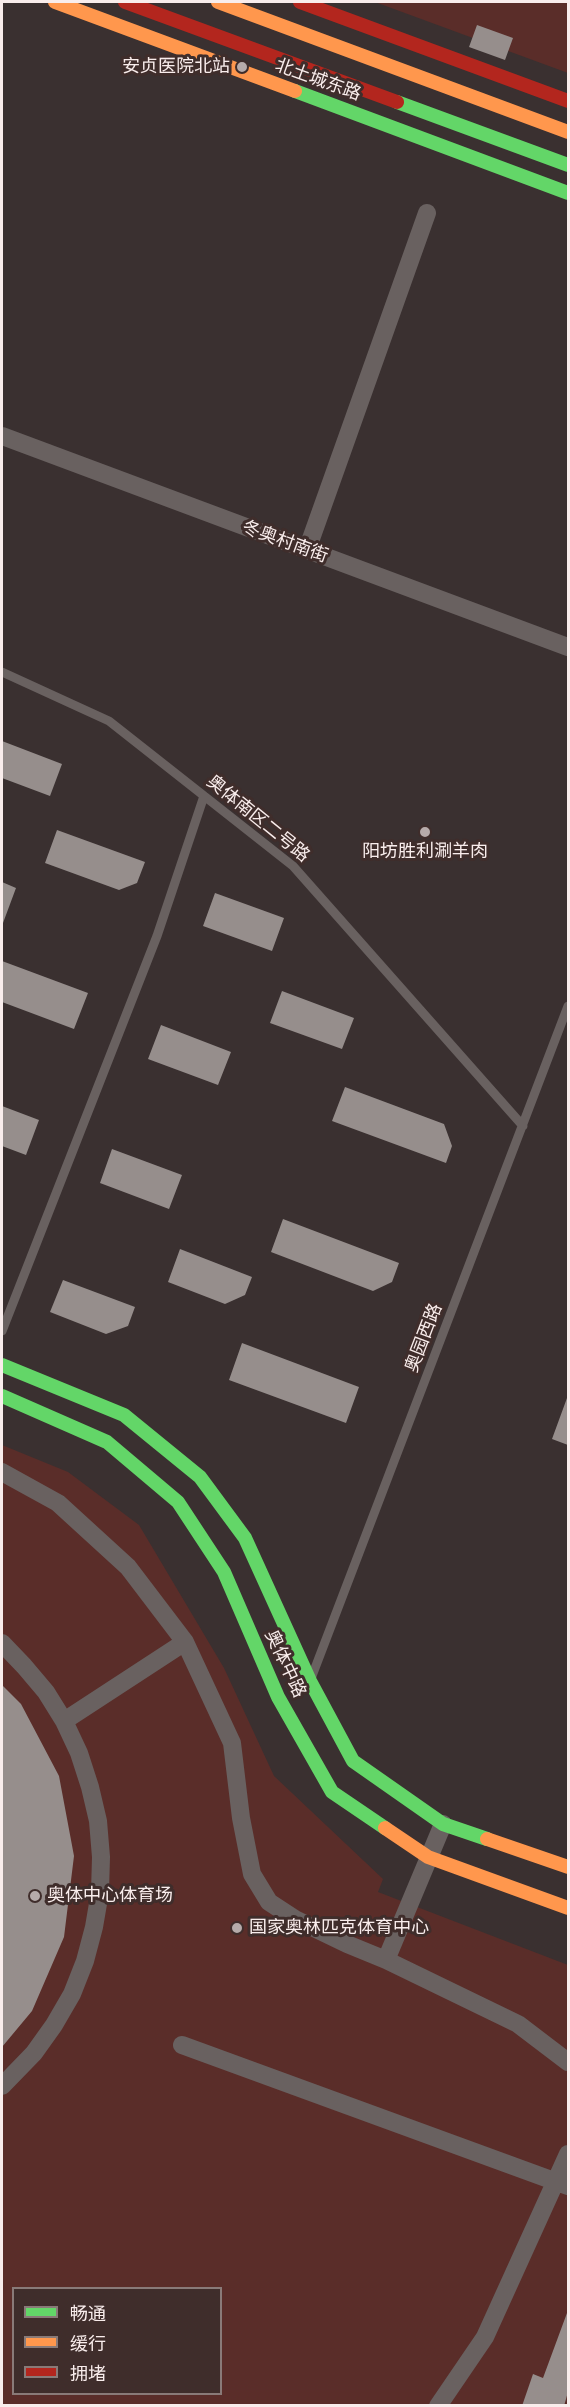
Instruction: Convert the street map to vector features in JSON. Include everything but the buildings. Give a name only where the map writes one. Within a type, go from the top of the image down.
[{"type":"main road","name":"北土城东路","points":[[55,2],[568,193]]},
{"type":"main road","name":"北土城东路","points":[[125,2],[568,165]]},
{"type":"main road","points":[[218,2],[568,132]]},
{"type":"main road","points":[[300,2],[568,101]]},
{"type":"main road","name":"奥体中路","points":[[2,1365],[124,1414],[200,1476],[245,1538],[310,1681],[353,1761],[442,1824],[568,1867]]},
{"type":"main road","name":"奥体中路","points":[[2,1396],[107,1442],[178,1502],[224,1572],[278,1697],[332,1792],[428,1857],[568,1908]]},
{"type":"street","points":[[307,550],[426,213]]},
{"type":"street","name":"冬奥村南街","points":[[2,436],[568,648]]},
{"type":"street","points":[[2,1472],[58,1503],[128,1567],[185,1642],[232,1743],[241,1818],[252,1874],[269,1902],[295,1919],[346,1944],[386,1960],[518,2024],[568,2062]]},
{"type":"street","points":[[64,1721],[185,1642]]},
{"type":"street","points":[[2,1643],[39,1684],[64,1721],[79,1753],[98,1821],[101,1857],[100,1892],[94,1927],[85,1961],[72,1994],[34,2053],[2,2086]]},
{"type":"street","points":[[386,1960],[442,1824]]},
{"type":"street","points":[[182,2045],[568,2186]]},
{"type":"street","points":[[438,2406],[485,2337],[568,2154]]},
{"type":"lane","name":"奥体南区二号路","points":[[2,672],[109,721],[293,866],[523,1126]]},
{"type":"lane","points":[[2,1331],[157,936],[204,796]]},
{"type":"lane","name":"奥园西路","points":[[310,1681],[568,1006]]},
{"type":"shaded area","points":[[375,2],[568,2],[568,73]]},
{"type":"shaded area","name":"国家奥林匹克体育中心","points":[[2,1445],[68,1472],[139,1525],[224,1668],[274,1776],[383,1879],[378,1892],[568,1965],[568,2405],[2,2405]]},
{"type":"traffic: fast","points":[[295,91],[568,193]]},
{"type":"traffic: fast","points":[[397,102],[568,165]]},
{"type":"traffic: fast","points":[[2,1365],[124,1415],[200,1477],[245,1538],[310,1681],[353,1761],[443,1824],[487,1839]]},
{"type":"traffic: fast","points":[[2,1396],[107,1442],[178,1502],[224,1572],[278,1697],[332,1792],[385,1828]]},
{"type":"traffic: slow","points":[[55,2],[295,91]]},
{"type":"traffic: slow","points":[[218,2],[568,132]]},
{"type":"traffic: slow","points":[[385,1828],[428,1857],[568,1908]]},
{"type":"traffic: slow","points":[[487,1839],[568,1867]]},
{"type":"traffic: jam","points":[[125,2],[397,102]]},
{"type":"traffic: jam","points":[[300,2],[568,101]]},
{"type":"place","name":"安贞医院北站","points":[[242,67]]},
{"type":"place","name":"阳坊胜利涮羊肉","points":[[425,832]]},
{"type":"place","name":"奥体中心体育场","points":[[35,1896]]},
{"type":"place","name":"国家奥林匹克体育中心","points":[[237,1928]]}]
